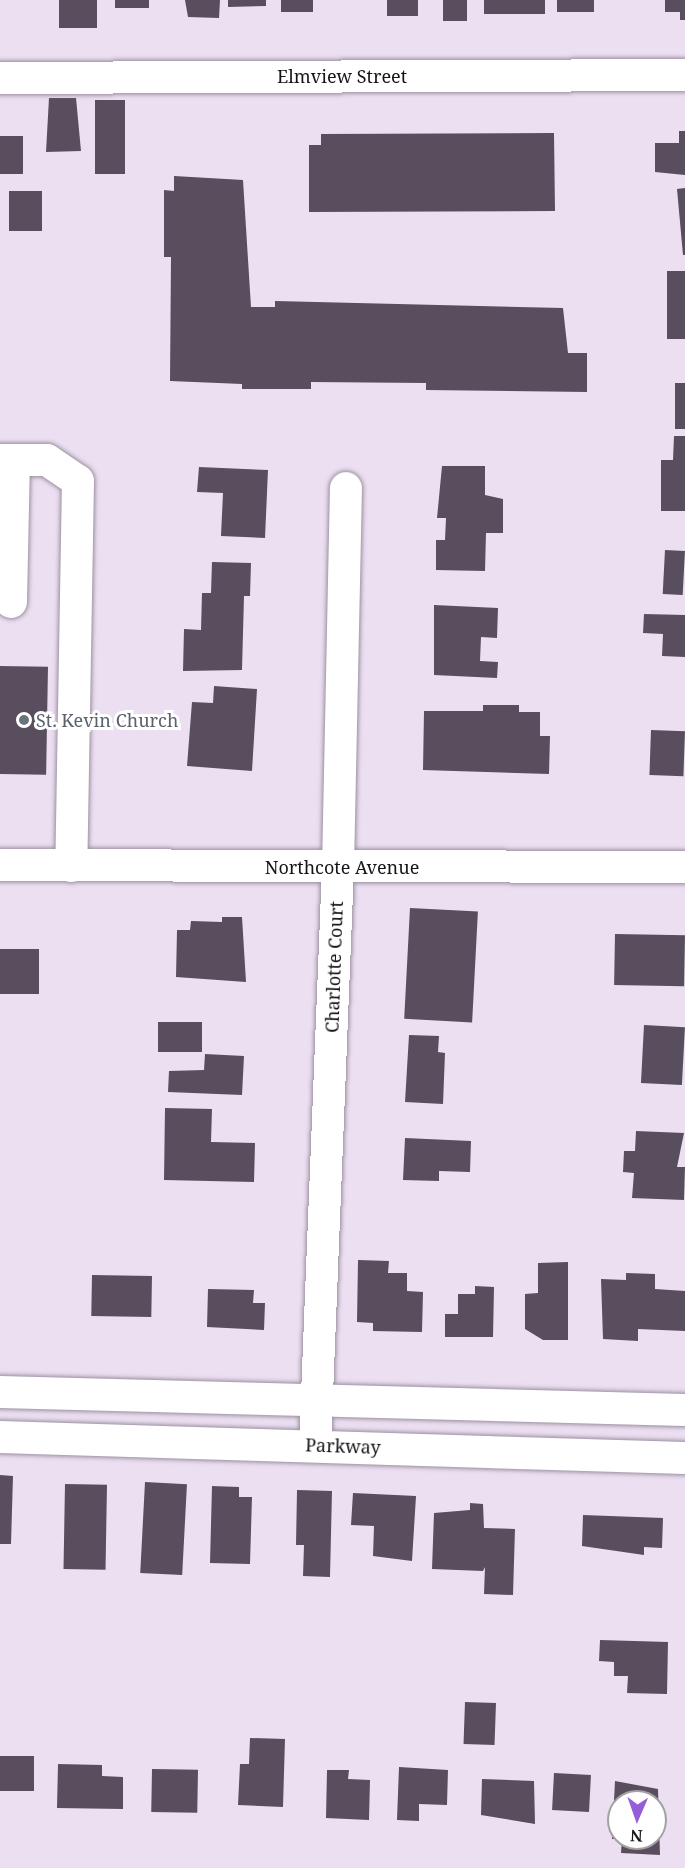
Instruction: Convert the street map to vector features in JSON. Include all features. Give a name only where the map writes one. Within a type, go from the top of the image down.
[{"type":"street","name":"Elmview Street","points":[[0,78],[685,75]]},
{"type":"street","points":[[11,602],[7,460],[47,460],[78,481],[71,866]]},
{"type":"street","name":"Charlotte Court","points":[[315,1445],[338,868],[346,488]]},
{"type":"street","name":"Northcote Avenue","points":[[0,865],[338,868],[685,867]]},
{"type":"street","points":[[0,1392],[317,1397],[685,1410]]},
{"type":"street","name":"Parkway","points":[[0,1437],[685,1458]]},
{"type":"building","points":[[59,0],[97,0],[97,28],[59,28]]},
{"type":"building","points":[[115,0],[149,0],[149,8],[115,8]]},
{"type":"building","points":[[185,0],[220,0],[219,18],[188,17]]},
{"type":"building","points":[[228,0],[266,0],[266,6],[228,7]]},
{"type":"building","points":[[281,0],[313,0],[313,12],[281,12]]},
{"type":"building","points":[[387,0],[418,0],[418,16],[387,16]]},
{"type":"building","points":[[443,0],[467,0],[467,21],[443,21]]},
{"type":"building","points":[[484,0],[545,0],[545,14],[484,14]]},
{"type":"building","points":[[557,0],[594,0],[594,12],[557,12]]},
{"type":"building","points":[[665,0],[685,0],[685,20],[680,20],[680,12],[665,12]]},
{"type":"building","points":[[49,98],[76,98],[81,151],[46,152]]},
{"type":"building","points":[[95,100],[125,100],[125,174],[95,174]]},
{"type":"building","points":[[679,131],[685,131],[685,175],[655,172],[655,143],[679,143]]},
{"type":"building","points":[[554,133],[555,211],[309,212],[309,145],[321,145],[321,134]]},
{"type":"building","points":[[0,136],[23,136],[23,174],[0,174]]},
{"type":"building","points":[[174,176],[243,180],[251,307],[275,307],[275,301],[563,308],[568,353],[587,353],[587,392],[426,390],[426,383],[311,382],[311,389],[242,389],[242,384],[170,381],[171,257],[164,257],[164,190],[174,191]]},
{"type":"building","points":[[685,188],[685,255],[683,255],[677,189]]},
{"type":"building","points":[[9,191],[42,191],[42,231],[9,231]]},
{"type":"building","points":[[667,271],[685,271],[685,339],[667,339]]},
{"type":"building","points":[[675,383],[685,383],[685,429],[675,429]]},
{"type":"building","points":[[674,436],[685,436],[685,511],[661,511],[661,460],[673,460]]},
{"type":"building","points":[[442,466],[485,466],[485,495],[503,499],[503,533],[486,533],[485,571],[436,570],[436,540],[445,540],[446,518],[437,518]]},
{"type":"building","points":[[199,467],[268,470],[265,538],[221,536],[223,493],[197,492]]},
{"type":"building","points":[[665,550],[685,551],[683,595],[663,594]]},
{"type":"building","points":[[212,562],[251,563],[250,596],[244,596],[242,670],[183,671],[184,629],[201,630],[202,593],[211,593]]},
{"type":"building","points":[[434,605],[498,608],[497,638],[481,637],[480,661],[498,662],[497,678],[434,675]]},
{"type":"building","points":[[644,614],[685,615],[685,657],[662,656],[663,634],[643,633]]},
{"type":"building","name":"St. Kevin Church","points":[[0,666],[48,667],[46,775],[0,774]]},
{"type":"building","points":[[214,686],[257,689],[252,771],[187,766],[192,702],[213,703]]},
{"type":"building","points":[[483,705],[519,705],[519,712],[540,712],[540,736],[550,736],[549,774],[423,770],[424,711],[483,711]]},
{"type":"building","points":[[651,730],[685,731],[683,776],[649,775]]},
{"type":"building","points":[[410,908],[478,912],[472,1022],[404,1019]]},
{"type":"building","points":[[222,917],[242,917],[246,982],[176,977],[177,930],[190,930],[191,921],[222,922]]},
{"type":"building","points":[[615,934],[685,935],[684,986],[614,985]]},
{"type":"building","points":[[0,949],[39,949],[39,994],[0,994]]},
{"type":"building","points":[[158,1022],[202,1022],[202,1052],[158,1052]]},
{"type":"building","points":[[644,1025],[685,1027],[682,1085],[641,1083]]},
{"type":"building","points":[[409,1035],[439,1036],[438,1052],[445,1053],[443,1104],[405,1102]]},
{"type":"building","points":[[205,1054],[244,1056],[242,1095],[168,1092],[169,1071],[204,1070]]},
{"type":"building","points":[[165,1108],[212,1109],[211,1142],[255,1143],[254,1182],[164,1180]]},
{"type":"building","points":[[636,1131],[684,1133],[677,1167],[685,1167],[684,1200],[632,1198],[634,1173],[623,1172],[624,1151],[635,1151]]},
{"type":"building","points":[[405,1138],[471,1141],[470,1172],[439,1171],[439,1181],[403,1180]]},
{"type":"building","points":[[358,1260],[389,1261],[388,1273],[407,1273],[407,1291],[423,1292],[422,1332],[373,1331],[373,1323],[357,1322]]},
{"type":"building","points":[[568,1262],[568,1340],[543,1340],[525,1329],[525,1294],[538,1293],[538,1263]]},
{"type":"building","points":[[626,1273],[655,1274],[655,1289],[685,1291],[685,1331],[638,1329],[638,1341],[603,1339],[601,1279],[626,1280]]},
{"type":"building","points":[[92,1275],[152,1276],[151,1317],[91,1316]]},
{"type":"building","points":[[475,1286],[494,1287],[493,1337],[445,1337],[445,1314],[458,1314],[458,1294],[475,1294]]},
{"type":"building","points":[[208,1289],[254,1290],[253,1303],[265,1303],[264,1330],[207,1327]]},
{"type":"building","points":[[0,1475],[13,1476],[11,1544],[0,1544]]},
{"type":"building","points":[[145,1482],[187,1484],[182,1575],[140,1573]]},
{"type":"building","points":[[65,1484],[107,1485],[106,1570],[64,1569]]},
{"type":"building","points":[[212,1486],[239,1487],[239,1497],[252,1497],[250,1564],[210,1563]]},
{"type":"building","points":[[297,1490],[332,1491],[330,1577],[303,1576],[304,1545],[296,1545]]},
{"type":"building","points":[[353,1493],[416,1496],[412,1561],[373,1556],[374,1526],[351,1525]]},
{"type":"building","points":[[470,1503],[483,1504],[484,1528],[515,1529],[513,1595],[484,1594],[485,1567],[483,1571],[432,1569],[434,1513],[470,1510]]},
{"type":"building","points":[[583,1515],[663,1518],[662,1548],[644,1547],[644,1555],[582,1546]]},
{"type":"building","points":[[600,1640],[668,1642],[667,1694],[627,1693],[628,1676],[614,1676],[614,1662],[599,1661]]},
{"type":"building","points":[[465,1702],[496,1703],[495,1745],[464,1744]]},
{"type":"building","points":[[250,1738],[285,1739],[283,1807],[238,1805],[240,1764],[249,1764]]},
{"type":"building","points":[[0,1756],[34,1756],[34,1791],[0,1791]]},
{"type":"building","points":[[58,1764],[102,1765],[102,1776],[123,1777],[123,1809],[57,1808]]},
{"type":"building","points":[[399,1767],[448,1770],[447,1805],[419,1804],[419,1821],[397,1820]]},
{"type":"building","points":[[152,1769],[198,1770],[197,1813],[151,1812]]},
{"type":"building","points":[[327,1770],[349,1770],[348,1779],[370,1780],[369,1820],[326,1818]]},
{"type":"building","points":[[554,1773],[591,1775],[589,1812],[552,1810]]},
{"type":"building","points":[[482,1779],[534,1781],[535,1824],[481,1815]]},
{"type":"building","points":[[615,1781],[658,1790],[615,1790]]},
{"type":"building","points":[[621,1850],[660,1850],[660,1855],[621,1853]]},
{"type":"place","name":"St. Kevin Church","points":[[24,720]]}]
